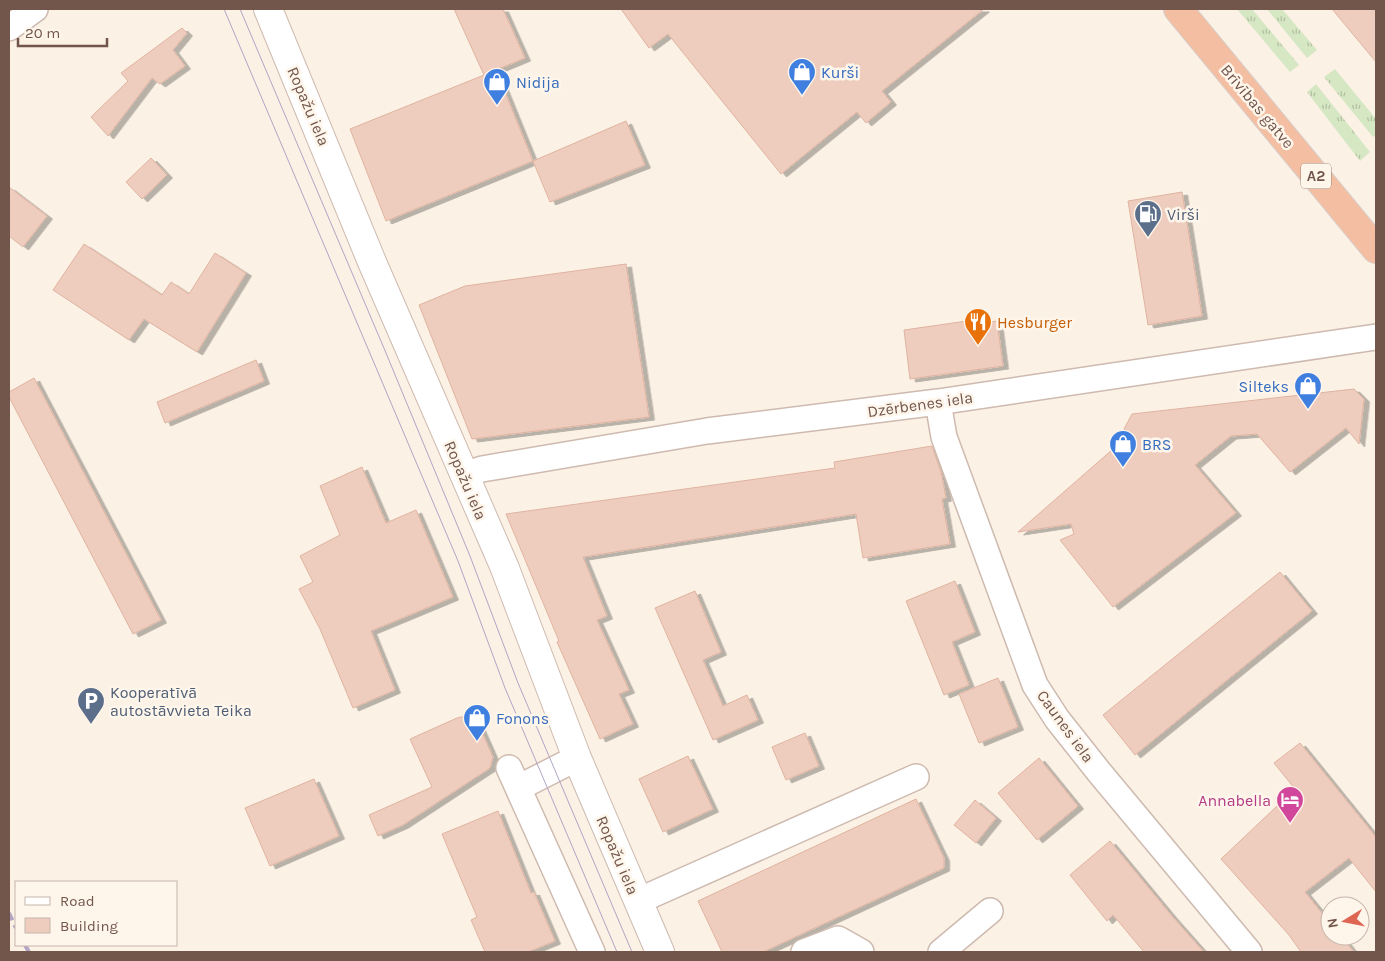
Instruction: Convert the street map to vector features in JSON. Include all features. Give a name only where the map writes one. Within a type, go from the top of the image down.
[{"type":"highway","name":"Brīvības gatve","points":[[1178,9],[1376,248]]},
{"type":"street","points":[[9,28],[35,9]]},
{"type":"street","name":"Ropažu iela","points":[[268,9],[504,566],[576,758],[660,952]]},
{"type":"street","name":"Dzērbenes iela","points":[[464,475],[482,469],[707,431],[938,402],[1376,337]]},
{"type":"street","name":"Caunes iela","points":[[938,402],[944,437],[1036,685],[1057,719],[1099,772],[1249,952]]},
{"type":"street","points":[[576,758],[514,778],[592,952]]},
{"type":"street","points":[[638,901],[916,777]]},
{"type":"street","points":[[941,952],[990,911]]},
{"type":"street","points":[[804,952],[838,939],[860,952]]},
{"type":"green space","points":[[1237,9],[1252,9],[1299,65],[1290,72]]},
{"type":"green space","points":[[1267,9],[1282,9],[1317,50],[1307,58]]},
{"type":"green space","points":[[1335,69],[1376,119],[1376,135],[1373,137],[1324,77]]},
{"type":"green space","points":[[1316,84],[1370,152],[1360,161],[1307,92]]},
{"type":"building","points":[[454,9],[503,9],[525,58],[496,70],[533,161],[386,221],[350,129],[484,75]]},
{"type":"building","name":"Kurši","points":[[621,9],[984,9],[882,91],[891,102],[866,123],[857,112],[781,174],[668,34],[649,48]]},
{"type":"building","points":[[1332,9],[1376,9],[1376,62]]},
{"type":"building","points":[[182,28],[187,33],[173,50],[185,66],[160,84],[152,78],[108,136],[91,117],[128,81],[121,73]]},
{"type":"building","points":[[626,121],[645,165],[550,202],[533,161]]},
{"type":"building","points":[[151,158],[167,175],[142,199],[126,182]]},
{"type":"building","points":[[9,187],[47,216],[23,247],[9,236]]},
{"type":"building","points":[[1182,192],[1202,316],[1148,325],[1128,201]]},
{"type":"building","points":[[84,244],[162,295],[171,282],[189,294],[215,253],[246,273],[197,352],[144,319],[129,340],[53,290]]},
{"type":"building","points":[[626,264],[649,417],[472,439],[419,305],[465,286]]},
{"type":"building","points":[[967,321],[968,325],[997,321],[1003,366],[910,379],[904,330]]},
{"type":"building","points":[[256,360],[264,381],[165,423],[157,402]]},
{"type":"building","points":[[34,378],[161,620],[133,634],[9,397],[9,392]]},
{"type":"building","points":[[1354,389],[1364,399],[1359,444],[1346,428],[1290,472],[1257,434],[1231,436],[1195,465],[1236,513],[1113,607],[1060,540],[1074,534],[1071,524],[1018,532],[1121,442],[1125,427],[1132,414]]},
{"type":"building","points":[[932,446],[941,472],[946,498],[942,499],[950,544],[863,558],[856,514],[583,557],[607,616],[597,620],[629,690],[619,694],[633,724],[600,739],[557,642],[559,641],[506,514],[835,468],[834,462]]},
{"type":"building","points":[[362,467],[386,523],[416,510],[453,597],[371,631],[395,690],[353,708],[320,629],[299,589],[313,582],[300,556],[340,535],[320,486]]},
{"type":"building","points":[[1280,572],[1312,611],[1135,755],[1103,715]]},
{"type":"building","points":[[955,581],[975,632],[952,642],[969,685],[944,695],[906,601]]},
{"type":"building","points":[[695,591],[721,652],[703,660],[723,706],[747,695],[758,720],[713,740],[655,608]]},
{"type":"building","points":[[998,678],[1018,727],[979,743],[959,694]]},
{"type":"building","points":[[469,715],[477,721],[493,757],[490,768],[403,825],[378,836],[369,815],[432,787],[410,739],[457,718]]},
{"type":"building","points":[[805,733],[819,766],[786,780],[772,747]]},
{"type":"building","points":[[1300,743],[1376,837],[1376,892],[1349,858],[1305,892],[1320,911],[1320,946],[1349,946],[1354,952],[1301,952],[1289,935],[1221,859],[1295,789],[1274,763]]},
{"type":"building","points":[[688,756],[713,809],[663,832],[639,779]]},
{"type":"building","points":[[1039,758],[1078,806],[1037,840],[998,793]]},
{"type":"building","points":[[314,779],[339,836],[270,866],[245,808]]},
{"type":"building","points":[[916,799],[944,858],[944,868],[763,952],[722,952],[698,901]]},
{"type":"building","points":[[975,800],[996,818],[976,843],[954,825]]},
{"type":"building","points":[[498,811],[531,893],[534,892],[555,941],[528,952],[485,952],[471,920],[477,917],[442,834]]},
{"type":"building","points":[[1110,841],[1204,952],[1144,952],[1113,915],[1107,921],[1070,875]]},
{"type":"tram line","points":[[224,9],[458,561],[505,688],[617,952]]},
{"type":"tram line","points":[[240,9],[386,353],[470,556],[518,683],[632,952]]},
{"type":"railway","points":[[9,913],[15,926]]},
{"type":"railway","points":[[26,946],[29,952]]},
{"type":"place","name":"Kurši","points":[[802,96]]},
{"type":"place","name":"Nidija","points":[[497,106]]},
{"type":"place","name":"Virši","points":[[1148,238]]},
{"type":"place","name":"Hesburger","points":[[978,346]]},
{"type":"place","name":"Silteks","points":[[1308,410]]},
{"type":"place","name":"BRS","points":[[1123,468]]},
{"type":"place","name":"Kooperatīvā autostāvvieta Teika","points":[[91,725]]},
{"type":"place","name":"Fonons","points":[[477,742]]},
{"type":"place","name":"Annabella","points":[[1290,824]]}]
